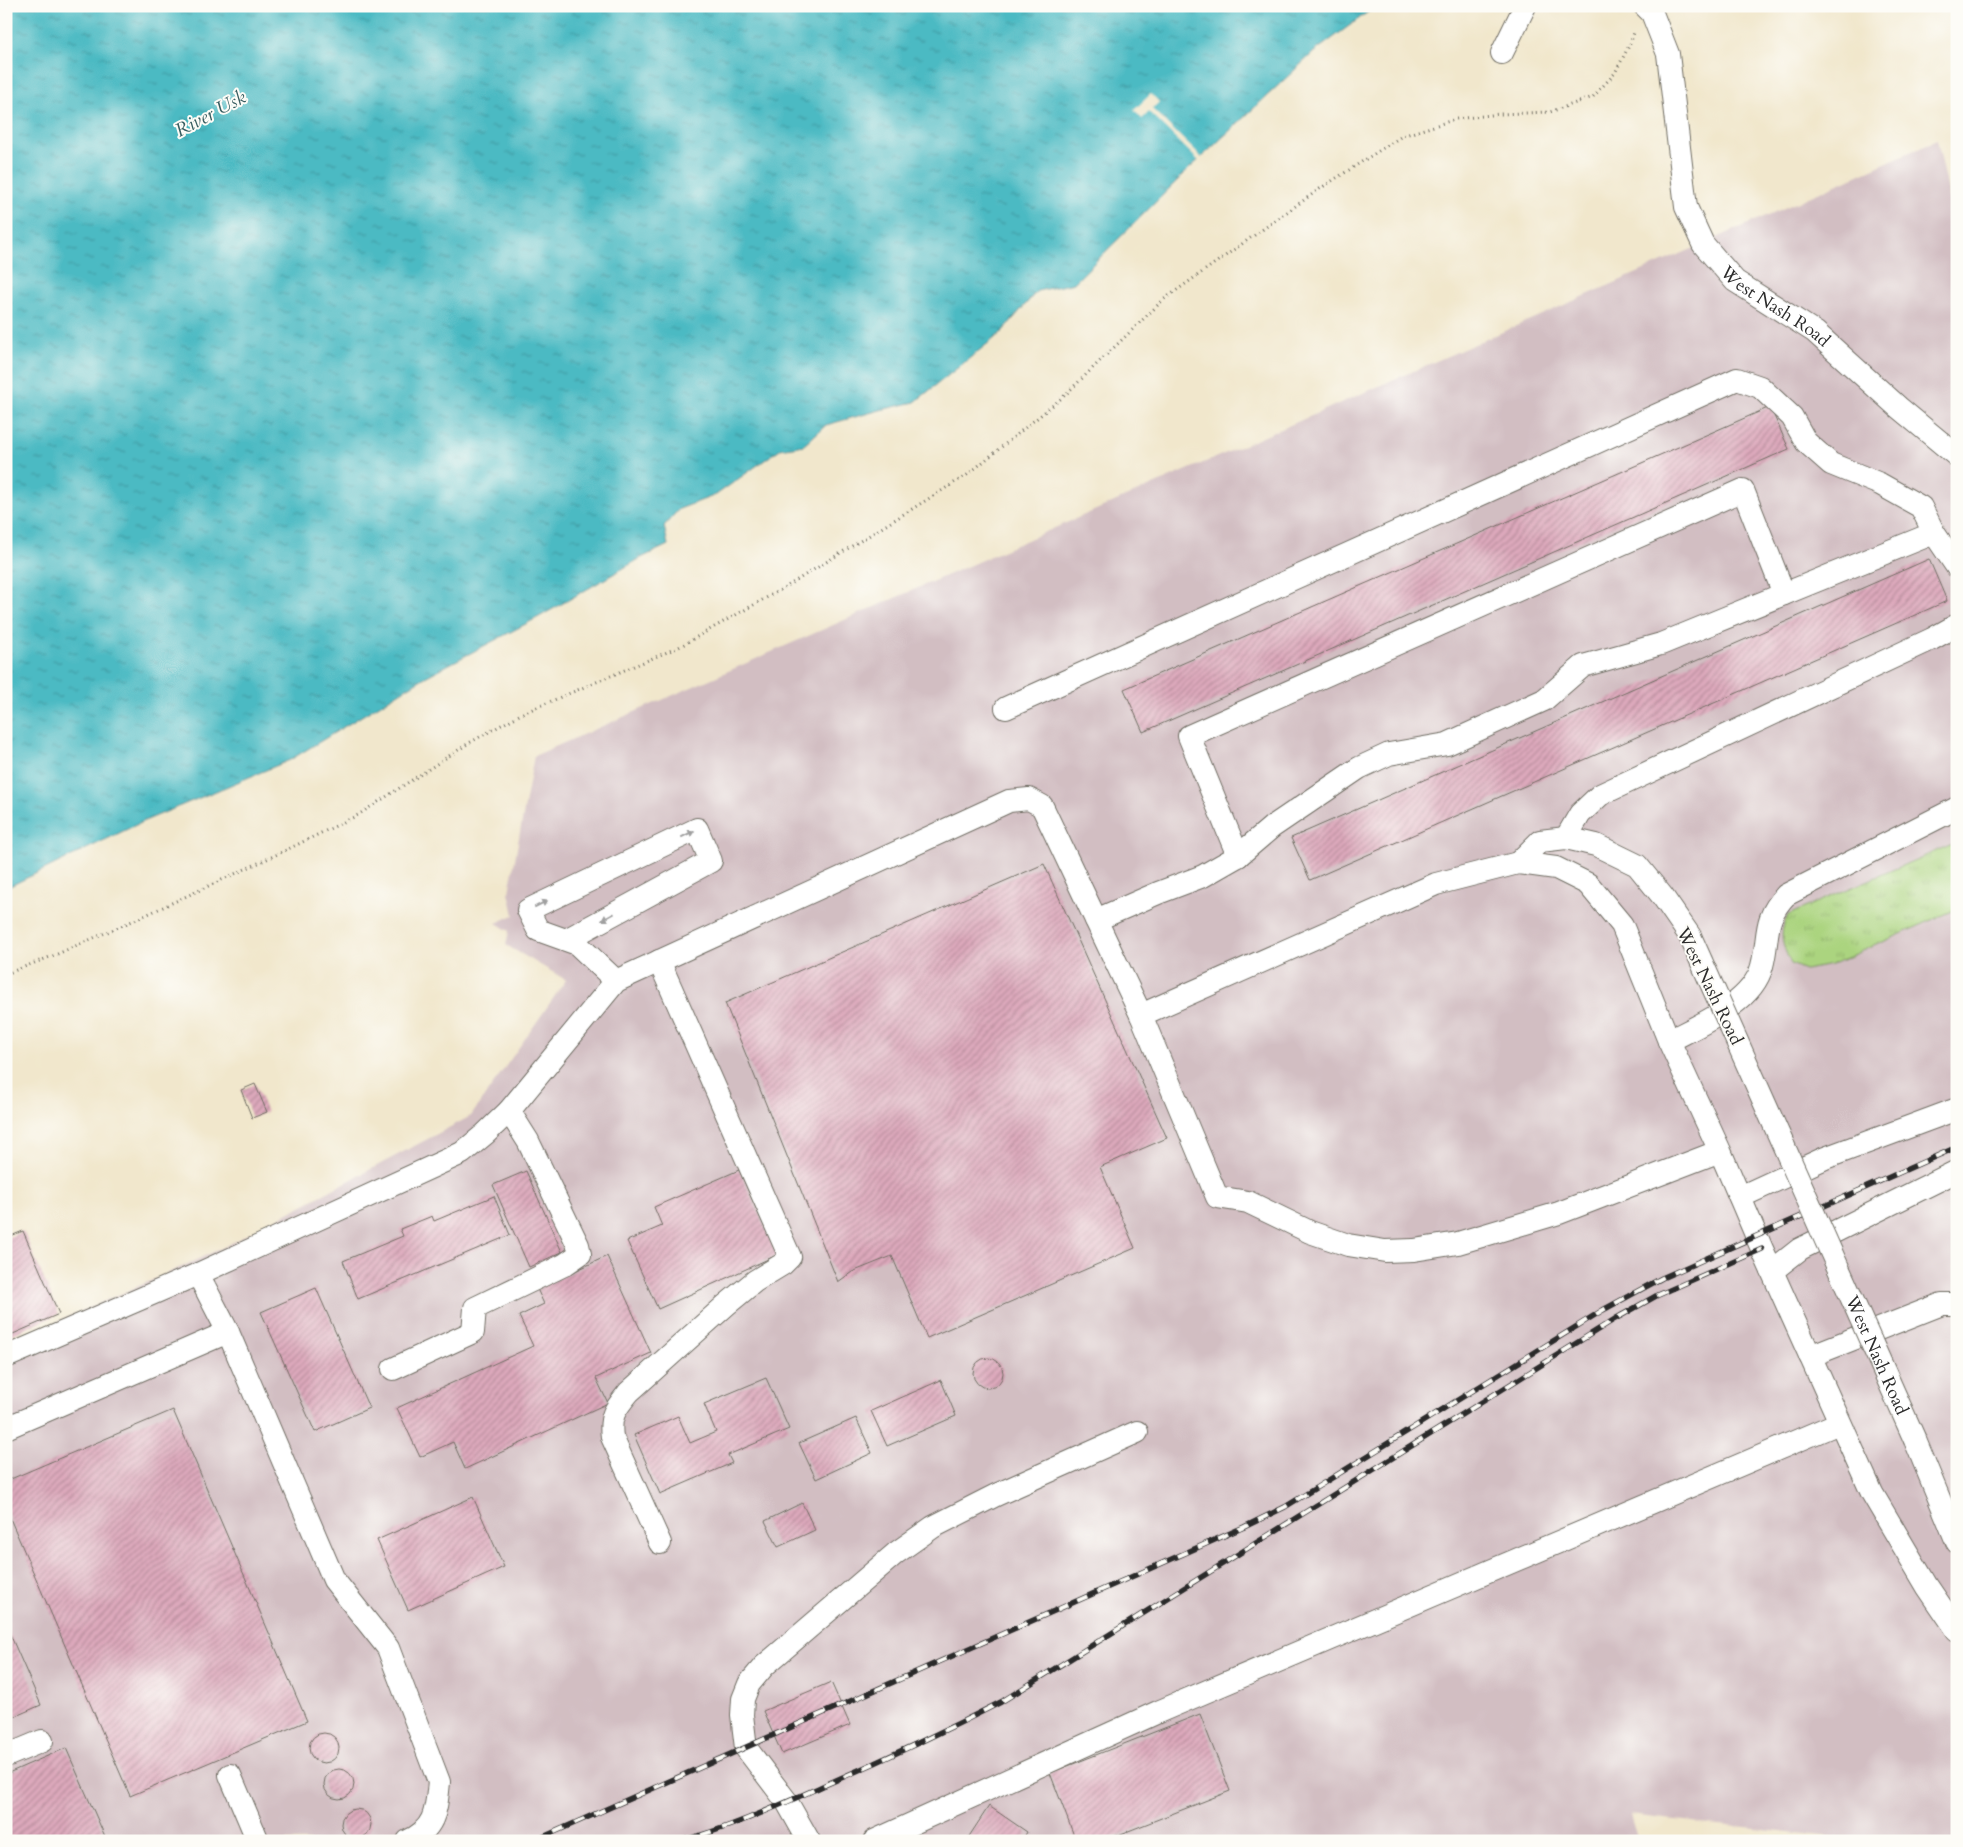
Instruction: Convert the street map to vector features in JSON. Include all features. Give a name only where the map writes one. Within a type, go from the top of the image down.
[{"type":"street","points":[[1502,53],[1525,6]]},
{"type":"street","name":"West Nash Road","points":[[1641,16],[1652,13],[1668,54],[1686,207],[1703,244],[1735,281],[1815,332],[1898,407],[1957,456]]},
{"type":"street","points":[[1006,708],[1737,379],[1760,387],[1792,417],[1806,442],[1831,464],[1880,484],[1921,507],[1934,533],[1957,567]]},
{"type":"street","points":[[1238,856],[1188,736],[1744,490],[1784,594]]},
{"type":"street","points":[[1096,920],[1202,876],[1238,856],[1272,827],[1359,768],[1389,754],[1447,744],[1544,700],[1583,666],[1662,644],[1934,533]]},
{"type":"street","points":[[1566,838],[1580,814],[1600,795],[1932,639],[1957,625]]},
{"type":"street","points":[[6,1357],[198,1274],[462,1153],[509,1111],[616,981],[1009,801],[1028,799],[1042,806],[1141,1015],[1217,1196],[1248,1202],[1310,1232],[1348,1245],[1386,1251],[1414,1250],[1458,1243],[1559,1213],[1720,1151]]},
{"type":"street","points":[[1669,1040],[1702,1024],[1746,994],[1756,981],[1762,967],[1769,920],[1776,905],[1786,895],[1957,808]]},
{"type":"street","points":[[566,940],[711,861],[696,830],[528,910],[538,930],[577,944],[616,981]]},
{"type":"street","name":"West Nash Road","points":[[1518,864],[1540,841],[1566,838],[1596,845],[1637,865],[1663,897],[1690,936],[1915,1440],[1957,1542]]},
{"type":"street","points":[[1141,1015],[1436,884],[1518,864],[1556,868],[1588,884],[1622,925],[1669,1040],[1872,1493],[1927,1586],[1957,1630]]},
{"type":"street","points":[[659,961],[790,1257],[783,1264],[755,1281],[726,1305],[629,1392],[615,1409],[610,1424],[612,1437],[660,1543]]},
{"type":"street","points":[[1740,1196],[1825,1158],[1957,1109]]},
{"type":"street","points":[[393,1369],[473,1332],[475,1308],[564,1264],[580,1254],[578,1245],[528,1141],[509,1111]]},
{"type":"street","points":[[1772,1271],[1800,1249],[1957,1171]]},
{"type":"street","points":[[198,1274],[228,1332],[334,1580],[388,1648],[439,1782],[432,1822],[418,1836],[408,1841]]},
{"type":"street","points":[[1810,1356],[1942,1304],[1957,1304]]},
{"type":"street","points":[[6,1428],[228,1332]]},
{"type":"street","points":[[874,1841],[1158,1712],[1839,1423]]},
{"type":"street","points":[[809,1841],[787,1802],[746,1748],[742,1715],[743,1698],[749,1684],[764,1666],[896,1553],[933,1527],[996,1495],[1137,1432]]},
{"type":"street","points":[[6,1756],[42,1741]]},
{"type":"street","points":[[230,1775],[258,1841]]},
{"type":"path","points":[[6,974],[137,919],[358,815],[470,742],[523,713],[679,647],[789,585],[967,475],[1063,397],[1163,300],[1321,188],[1402,136],[1456,119],[1500,114],[1550,112],[1593,97],[1615,73],[1630,44],[1641,16]]},
{"type":"shaded area","points":[[1937,140],[1957,232],[1957,1841],[1859,1841],[1630,1815],[1638,1841],[6,1841],[6,1344],[224,1247],[471,1116],[566,980],[506,945],[509,931],[496,923],[514,915],[509,892],[534,756]]},
{"type":"green space","points":[[1957,842],[1957,909],[1831,965],[1805,970],[1791,964],[1782,939],[1783,928],[1788,915]]},
{"type":"water","name":"River Usk","points":[[6,6],[1376,6],[1314,52],[1191,167],[1074,283],[1037,291],[1001,333],[915,402],[826,425],[804,445],[780,449],[716,495],[679,509],[664,526],[668,545],[641,558],[539,617],[425,677],[290,760],[142,822],[6,888]]},
{"type":"pier","points":[[1151,94],[1159,102],[1152,109],[1203,159],[1200,162],[1149,112],[1142,119],[1134,110]]},
{"type":"building","points":[[1770,407],[1789,449],[1143,732],[1124,689]]},
{"type":"building","points":[[1929,559],[1947,601],[1310,880],[1291,838]]},
{"type":"building","points":[[1044,864],[1167,1138],[1100,1167],[1135,1248],[927,1338],[892,1256],[852,1272],[838,1282],[725,1003]]},
{"type":"building","points":[[255,1084],[267,1112],[252,1118],[241,1090]]},
{"type":"building","points":[[739,1170],[777,1255],[658,1309],[627,1241],[662,1226],[654,1207]]},
{"type":"building","points":[[526,1171],[562,1252],[529,1267],[493,1185]]},
{"type":"building","points":[[494,1196],[510,1235],[358,1299],[343,1261],[403,1236],[400,1229],[432,1216],[434,1221]]},
{"type":"building","points":[[23,1231],[59,1314],[6,1337],[6,1238]]},
{"type":"building","points":[[607,1256],[651,1353],[596,1378],[608,1403],[465,1469],[453,1442],[420,1457],[397,1408],[533,1346],[519,1316],[544,1304],[537,1289]]},
{"type":"building","points":[[316,1288],[369,1408],[315,1432],[261,1312]]},
{"type":"building","points":[[988,1358],[994,1359],[1002,1367],[1002,1379],[994,1387],[988,1388],[982,1387],[974,1379],[973,1373],[974,1367],[982,1359]]},
{"type":"building","points":[[766,1378],[789,1429],[728,1455],[732,1463],[660,1494],[634,1435],[678,1416],[690,1443],[716,1432],[704,1404]]},
{"type":"building","points":[[941,1380],[956,1416],[887,1446],[871,1411]]},
{"type":"building","points":[[173,1410],[307,1721],[130,1796],[6,1509],[6,1481]]},
{"type":"building","points":[[856,1418],[872,1453],[816,1479],[799,1443]]},
{"type":"building","points":[[473,1497],[504,1567],[408,1610],[377,1540]]},
{"type":"building","points":[[802,1503],[815,1530],[778,1547],[765,1521]]},
{"type":"building","points":[[6,1625],[41,1705],[9,1719],[6,1713]]},
{"type":"building","points":[[831,1682],[850,1725],[782,1754],[763,1711]]},
{"type":"building","points":[[1200,1714],[1230,1791],[1103,1841],[1076,1841],[1050,1773]]},
{"type":"building","points":[[324,1733],[335,1737],[339,1748],[335,1759],[324,1763],[313,1759],[309,1748],[313,1737]]},
{"type":"building","points":[[66,1748],[107,1841],[6,1841],[6,1774]]},
{"type":"building","points":[[339,1769],[350,1773],[354,1784],[350,1795],[339,1799],[328,1795],[324,1784],[328,1773]]},
{"type":"building","points":[[989,1806],[1027,1832],[1022,1841],[966,1841]]},
{"type":"building","points":[[356,1809],[367,1813],[371,1824],[367,1835],[356,1839],[345,1835],[341,1824],[345,1813]]},
{"type":"railway","points":[[534,1841],[1244,1527],[1285,1507],[1603,1310],[1662,1278],[1957,1147]]},
{"type":"railway","points":[[680,1841],[718,1830],[772,1809],[914,1745],[1001,1702],[1615,1319],[1656,1296],[1762,1249]]}]
